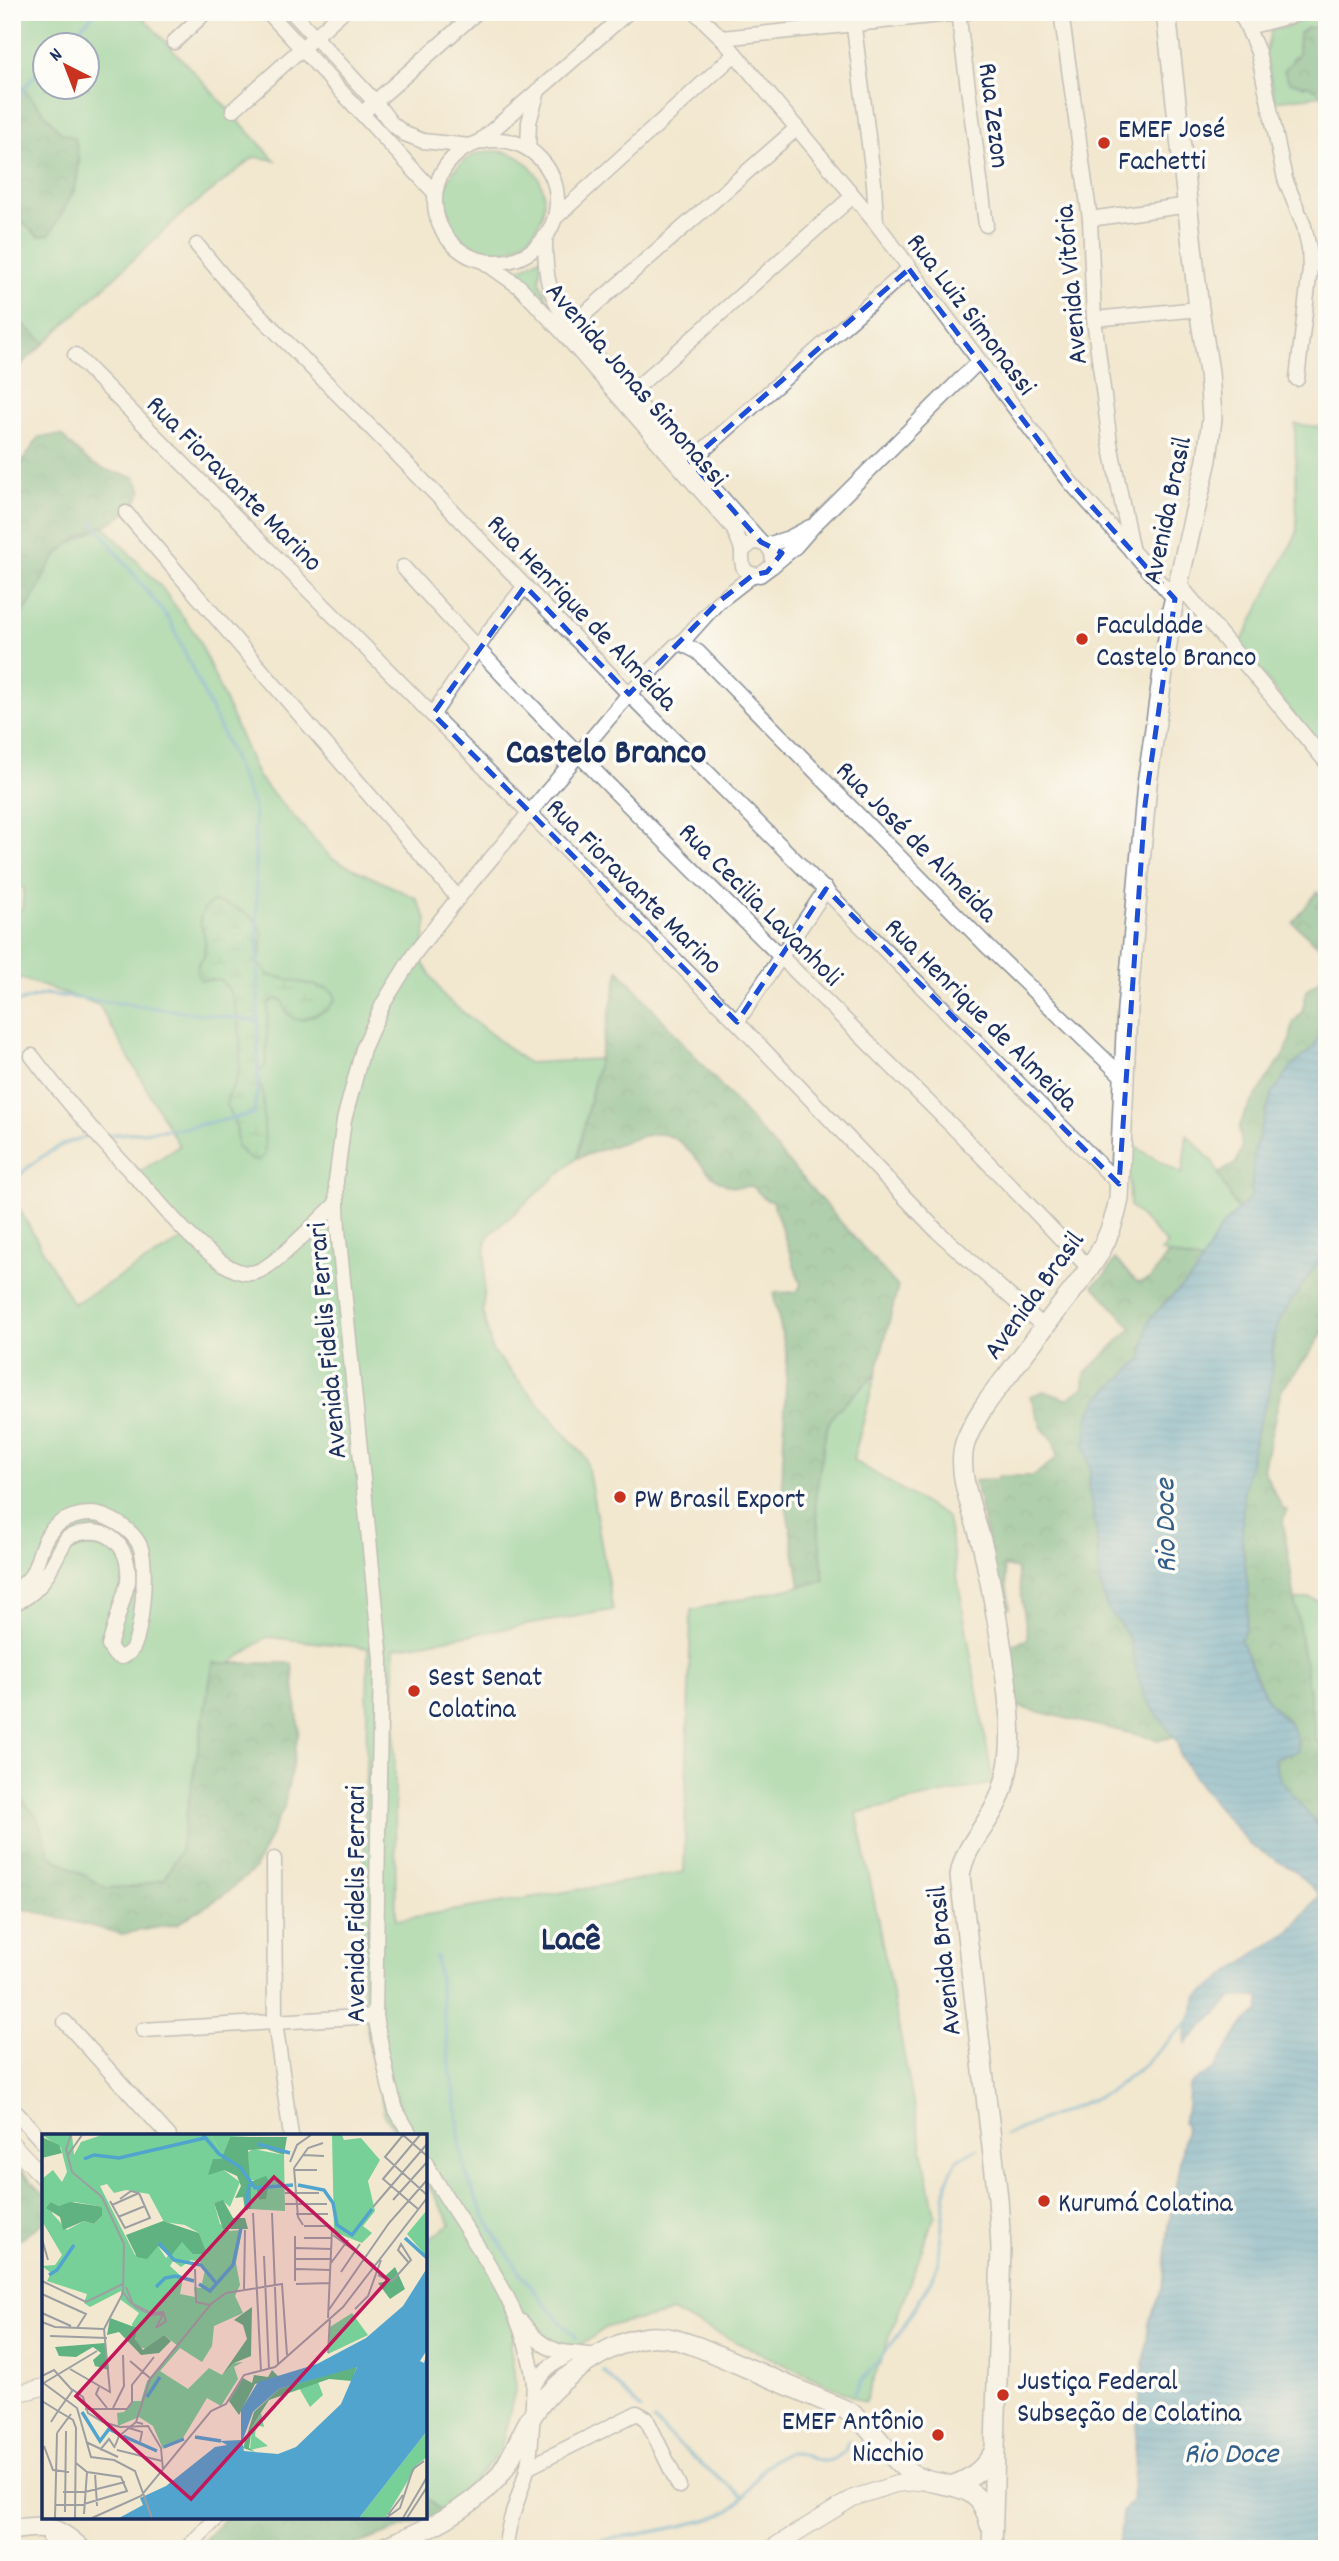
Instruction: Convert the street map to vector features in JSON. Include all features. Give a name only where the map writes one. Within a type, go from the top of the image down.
[{"type":"main road","name":"Avenida Brasil","points":[[992,2543],[1000,2247],[998,2198],[960,1876],[968,1847],[995,1808],[1002,1791],[1011,1742],[1007,1681],[983,1549],[969,1501],[963,1454],[979,1415],[1100,1256],[1115,1221],[1127,1009],[1145,805],[1176,591],[1211,440],[1210,384],[1199,309],[1166,12]]},
{"type":"main road","points":[[380,2549],[462,2510],[500,2475],[532,2416],[561,2383],[597,2356],[634,2340],[650,2337],[680,2340],[850,2412],[870,2428],[907,2470],[930,2481],[954,2484],[965,2481],[983,2468],[995,2449]]},
{"type":"main road","points":[[954,2484],[978,2499],[988,2516],[992,2543]]},
{"type":"main road","points":[[12,2530],[49,2527],[64,2534],[81,2549]]},
{"type":"street","points":[[174,41],[206,12]]},
{"type":"street","points":[[268,12],[435,193]]},
{"type":"street","points":[[292,12],[376,103],[391,123],[405,134],[423,141],[474,144],[499,140],[528,149],[549,170],[556,189],[555,218]]},
{"type":"street","points":[[233,110],[342,12]]},
{"type":"street","points":[[362,112],[376,103],[477,12]]},
{"type":"street","points":[[628,12],[538,91],[446,165],[435,193],[436,213],[443,232],[464,254],[483,261],[513,260],[531,251],[545,237],[555,218],[580,193],[735,54]]},
{"type":"street","name":"Rua Luiz Simonassi","points":[[695,12],[722,38],[876,223],[1071,483],[1132,553],[1176,591],[1327,763]]},
{"type":"street","name":"Avenida Vitória","points":[[1061,12],[1090,219],[1094,319],[1110,443],[1132,553]]},
{"type":"street","points":[[1238,12],[1248,27],[1258,52],[1288,190],[1304,226],[1309,248],[1310,269],[1297,379]]},
{"type":"street","points":[[1248,27],[1284,15],[1306,12]]},
{"type":"street","points":[[722,38],[852,18],[962,13]]},
{"type":"street","name":"Rua Zezon","points":[[962,13],[986,225]]},
{"type":"street","points":[[852,18],[874,183],[876,223]]},
{"type":"street","points":[[528,149],[529,122],[538,91]]},
{"type":"street","points":[[566,329],[797,128]]},
{"type":"street","points":[[556,189],[580,193]]},
{"type":"street","points":[[626,398],[853,196]]},
{"type":"street","points":[[1090,219],[1189,205]]},
{"type":"street","name":"Avenida Jonas Simonassi","points":[[545,237],[546,279],[566,329]]},
{"type":"street","name":"Rua Henrique de Almeida","points":[[197,245],[232,287],[629,694],[1119,1184]]},
{"type":"street","name":"Avenida Jonas Simonassi","points":[[483,261],[520,286],[566,329],[686,466],[764,544]]},
{"type":"street","points":[[686,466],[909,269]]},
{"type":"street","points":[[1094,319],[1199,309]]},
{"type":"street","name":"Rua Fioravante Marino","points":[[75,355],[737,1022],[937,1231],[1044,1328]]},
{"type":"street","points":[[817,522],[789,538],[764,544],[753,542],[742,551],[741,566],[753,575],[767,572],[796,547],[817,522],[978,362]]},
{"type":"street","name":"Avenida Jonas Simonassi","points":[[686,466],[733,528],[742,551]]},
{"type":"street","points":[[126,513],[458,898]]},
{"type":"street","points":[[764,544],[773,559],[772,566]]},
{"type":"street","name":"Rua Cecilia Lavanholi","points":[[402,567],[477,650],[780,957],[938,1112],[1090,1269]]},
{"type":"street","name":"Avenida Fidelis Ferrari","points":[[410,2134],[396,2110],[375,2016],[380,1659],[337,1203],[336,1181],[344,1120],[363,1049],[397,980],[458,898],[629,694],[717,603],[753,575]]},
{"type":"street","points":[[432,714],[525,586]]},
{"type":"street","name":"Rua José de Almeida","points":[[678,644],[698,652],[989,948],[1124,1078]]},
{"type":"street","points":[[737,1022],[826,889]]},
{"type":"street","points":[[32,1056],[127,1169],[197,1243],[227,1266],[241,1272],[256,1272],[273,1262],[337,1203]]},
{"type":"street","points":[[12,1591],[35,1571],[47,1538],[62,1522],[74,1516],[106,1517],[124,1527],[139,1543],[144,1560],[142,1601],[135,1641],[128,1655],[115,1655],[109,1646],[128,1582],[128,1561],[124,1550],[108,1536],[90,1531],[67,1538],[38,1589],[12,1604]]},
{"type":"street","points":[[47,1538],[57,1539],[60,1549]]},
{"type":"street","points":[[274,1860],[275,2022],[291,2134]]},
{"type":"street","points":[[143,2030],[375,2016]]},
{"type":"street","points":[[65,2022],[167,2134]]},
{"type":"street","points":[[12,2108],[42,2141]]},
{"type":"street","points":[[12,2144],[42,2176]]},
{"type":"street","points":[[427,2165],[484,2255],[512,2309],[530,2355],[534,2384],[532,2444],[506,2535],[506,2549]]},
{"type":"street","points":[[512,2309],[540,2344],[557,2353],[597,2356]]},
{"type":"street","points":[[534,2384],[548,2368],[571,2353]]},
{"type":"street","points":[[12,2395],[42,2388]]},
{"type":"street","points":[[527,2468],[637,2413],[646,2418],[678,2486]]},
{"type":"street","points":[[770,2549],[853,2498],[896,2484],[930,2481]]},
{"type":"street","points":[[186,2549],[216,2519]]},
{"type":"street","points":[[49,2527],[51,2549]]},
{"type":"highlighted area","points":[[909,269],[1071,483],[1175,599],[1145,805],[1119,1184],[826,889],[737,1022],[433,714],[525,586],[629,694],[717,603],[753,575],[767,572],[782,553],[761,542],[690,461]]},
{"type":"green space","points":[[12,12],[138,12],[275,160],[254,157],[175,220],[45,343],[12,315],[12,213],[39,237],[75,190],[80,159],[34,102],[102,102],[102,32],[32,32],[32,100],[12,75]]},
{"type":"green space","points":[[1287,12],[1327,12],[1327,28],[1318,27],[1298,44],[1298,54],[1292,59],[1301,86],[1310,86],[1323,95],[1275,101],[1265,55],[1271,30],[1290,26]]},
{"type":"green space","points":[[1307,28],[1327,28],[1327,94],[1323,95],[1310,86],[1289,82],[1284,71],[1298,54],[1299,33]]},
{"type":"green space","points":[[12,75],[32,102],[61,133],[75,138],[78,166],[70,199],[50,234],[39,237],[12,213]]},
{"type":"green space","points":[[484,151],[504,151],[530,165],[541,182],[544,201],[541,220],[530,237],[504,251],[484,251],[466,243],[452,229],[444,211],[444,191],[452,173],[466,159]]},
{"type":"green space","points":[[541,257],[540,282],[554,316],[505,271],[525,267]]},
{"type":"green space","points":[[12,315],[45,343],[12,373]]},
{"type":"green space","points":[[1295,424],[1327,428],[1327,758],[1240,645],[1297,533]]},
{"type":"green space","points":[[61,435],[93,464],[134,477],[142,490],[136,502],[119,518],[76,539],[59,552],[29,605],[12,626],[12,477],[39,437]]},
{"type":"green space","points":[[104,526],[162,588],[197,636],[258,777],[331,858],[416,898],[427,920],[421,960],[445,998],[528,1063],[599,1059],[577,1158],[489,1235],[486,1242],[483,1313],[492,1350],[586,1458],[613,1610],[394,1648],[396,1920],[684,1872],[691,1610],[824,1581],[815,1500],[825,1436],[829,1422],[837,1410],[876,1374],[853,1460],[947,1517],[993,1783],[857,1813],[935,2215],[865,2402],[672,2312],[616,2324],[570,2348],[551,2344],[517,2330],[510,2346],[516,2386],[500,2452],[443,2513],[427,2499],[427,2240],[451,2224],[427,2183],[427,2134],[397,2134],[384,2113],[370,2050],[362,1984],[368,1648],[267,1637],[231,1663],[213,1663],[180,1851],[164,1878],[137,1887],[106,1888],[50,1855],[37,1817],[12,1789],[12,1196],[73,1304],[191,1235],[130,1178],[179,1146],[99,1005],[19,978],[12,997],[12,915],[22,908],[24,888],[12,882],[12,626],[29,605],[50,563],[67,545]],"holes":[[[212,902],[228,906],[241,917],[262,944],[259,962],[268,975],[326,988],[327,1010],[301,1020],[287,1013],[282,1000],[277,998],[268,1004],[266,1065],[257,1075],[263,1095],[257,1161],[243,1154],[236,1137],[237,1129],[227,1097],[236,1081],[240,1059],[234,1000],[225,984],[198,964],[204,957],[205,939],[201,923],[203,912]]]},
{"type":"green space","points":[[1317,892],[1327,899],[1327,953],[1293,923]]},
{"type":"green space","points":[[212,902],[242,911],[256,921],[262,934],[259,962],[268,975],[326,988],[333,992],[336,999],[327,1010],[301,1020],[294,1019],[287,1013],[282,1000],[277,998],[268,1004],[266,1065],[257,1075],[263,1095],[265,1155],[257,1161],[251,1160],[237,1147],[237,1129],[226,1105],[237,1078],[239,1064],[240,1038],[232,997],[220,980],[200,980],[197,970],[204,957],[205,944],[201,915]]},
{"type":"green space","points":[[619,970],[898,1287],[876,1374],[837,1410],[829,1422],[825,1436],[815,1500],[824,1581],[800,1586],[782,1482],[787,1357],[773,1293],[796,1292],[801,1285],[772,1201],[766,1200],[752,1186],[732,1187],[720,1182],[681,1143],[661,1134],[632,1139],[577,1158]]},
{"type":"green space","points":[[1327,974],[1327,1018],[1313,1048],[1272,1094],[1254,1151],[1251,1197],[1238,1211],[1218,1174],[1236,1163],[1242,1147],[1239,1129],[1244,1114],[1284,1054],[1293,1023],[1302,1012],[1307,989]]},
{"type":"green space","points":[[1187,1135],[1213,1162],[1238,1211],[1220,1228],[1202,1262],[1161,1252],[1167,1244],[1130,1206],[1128,1143],[1182,1174]]},
{"type":"green space","points":[[1327,1248],[1327,1325],[1313,1349],[1281,1391],[1263,1469],[1283,1509],[1287,1510],[1283,1520],[1316,1740],[1327,1748],[1327,1846],[1316,1824],[1287,1789],[1275,1767],[1279,1743],[1289,1721],[1269,1703],[1239,1639],[1245,1629],[1248,1615],[1241,1531],[1243,1496],[1254,1440],[1269,1393],[1275,1337],[1290,1301]]},
{"type":"green space","points":[[1168,1254],[1202,1262],[1182,1288],[1164,1302],[1143,1347],[1143,1358],[1098,1399],[1089,1416],[1085,1446],[1091,1472],[1088,1483],[1096,1530],[1100,1584],[1107,1607],[1130,1640],[1135,1657],[1173,1737],[1159,1740],[1017,1707],[1009,1645],[1028,1639],[1017,1569],[1004,1566],[1010,1608],[1002,1612],[975,1481],[997,1479],[998,1476],[1033,1476],[1057,1458],[1054,1442],[1042,1428],[1030,1396],[1044,1391],[1067,1399],[1084,1387],[1085,1373],[1132,1328],[1093,1285],[1105,1275],[1115,1259],[1138,1283],[1151,1278]]},
{"type":"green space","points":[[1309,1598],[1319,1601],[1327,1608],[1327,1748],[1316,1740],[1295,1600]]},
{"type":"green space","points":[[213,1663],[292,1663],[299,1730],[284,1807],[254,1870],[221,1897],[177,1924],[122,1934],[12,1906],[12,1789],[37,1817],[50,1855],[106,1888],[137,1887],[165,1878],[180,1851]]},
{"type":"green space","points":[[12,2162],[42,2192],[42,2223],[12,2245]]},
{"type":"green space","points":[[427,2499],[443,2513],[427,2519]]},
{"type":"green space","points":[[224,2519],[426,2519],[344,2549],[196,2549]]},
{"type":"water","name":"Rio Doce","points":[[1327,1018],[1327,1248],[1280,1319],[1272,1342],[1270,1390],[1257,1429],[1243,1495],[1242,1542],[1249,1595],[1246,1622],[1240,1639],[1264,1693],[1273,1708],[1291,1726],[1297,1740],[1298,1751],[1274,1759],[1277,1771],[1290,1793],[1316,1823],[1327,1846],[1327,2549],[1119,2549],[1122,2512],[1132,2502],[1136,2435],[1149,2322],[1163,2288],[1169,2224],[1186,2126],[1182,2122],[1188,2108],[1189,2085],[1215,2068],[1242,2025],[1260,2011],[1260,1997],[1233,1997],[1186,2043],[1185,2033],[1198,1996],[1290,1931],[1320,1895],[1295,1871],[1250,1845],[1202,1789],[1180,1756],[1177,1742],[1146,1699],[1138,1678],[1130,1640],[1107,1607],[1100,1584],[1096,1530],[1088,1483],[1091,1472],[1085,1446],[1089,1415],[1098,1399],[1143,1358],[1146,1331],[1151,1317],[1196,1273],[1220,1228],[1251,1197],[1254,1151],[1272,1094],[1292,1066],[1313,1048]]},
{"type":"waterway","points":[[75,32],[96,12]]},
{"type":"waterway","points":[[12,111],[32,78]]},
{"type":"waterway","points":[[12,373],[15,378]]},
{"type":"waterway","points":[[93,522],[170,621],[254,808],[258,959],[258,1083],[254,1114],[183,1128],[108,1135]]},
{"type":"waterway","points":[[12,1004],[45,994],[258,1021]]},
{"type":"waterway","points":[[12,1183],[46,1154],[66,1143],[87,1137]]},
{"type":"waterway","points":[[436,1956],[462,2154],[471,2187],[495,2234],[526,2281],[577,2338]]},
{"type":"waterway","points":[[1006,2135],[1108,2093],[1144,2065],[1191,2019]]},
{"type":"waterway","points":[[855,2393],[897,2337],[931,2280],[938,2263],[947,2180],[957,2160],[976,2149]]},
{"type":"waterway","points":[[603,2371],[641,2409]]},
{"type":"waterway","points":[[654,2421],[689,2454],[743,2497]]},
{"type":"waterway","points":[[557,2549],[716,2517],[734,2507],[760,2473],[775,2459],[793,2453],[827,2461],[845,2451],[848,2441]]},
{"type":"place","name":"EMEF José Fachetti","points":[[1104,143]]},
{"type":"place","name":"Faculdade Castelo Branco","points":[[1082,639]]},
{"type":"place","name":"PW Brasil Export","points":[[620,1497]]},
{"type":"place","name":"Sest Senat Colatina","points":[[414,1691]]},
{"type":"place","name":"Kurumá Colatina","points":[[1044,2201]]},
{"type":"place","name":"Justiça Federal Subseção de Colatina","points":[[1003,2395]]},
{"type":"place","name":"EMEF Antônio Nicchio","points":[[938,2435]]},
{"type":"district","name":"Castelo Branco","points":[[606,750]]},
{"type":"district","name":"Lacê","points":[[571,1937]]}]
